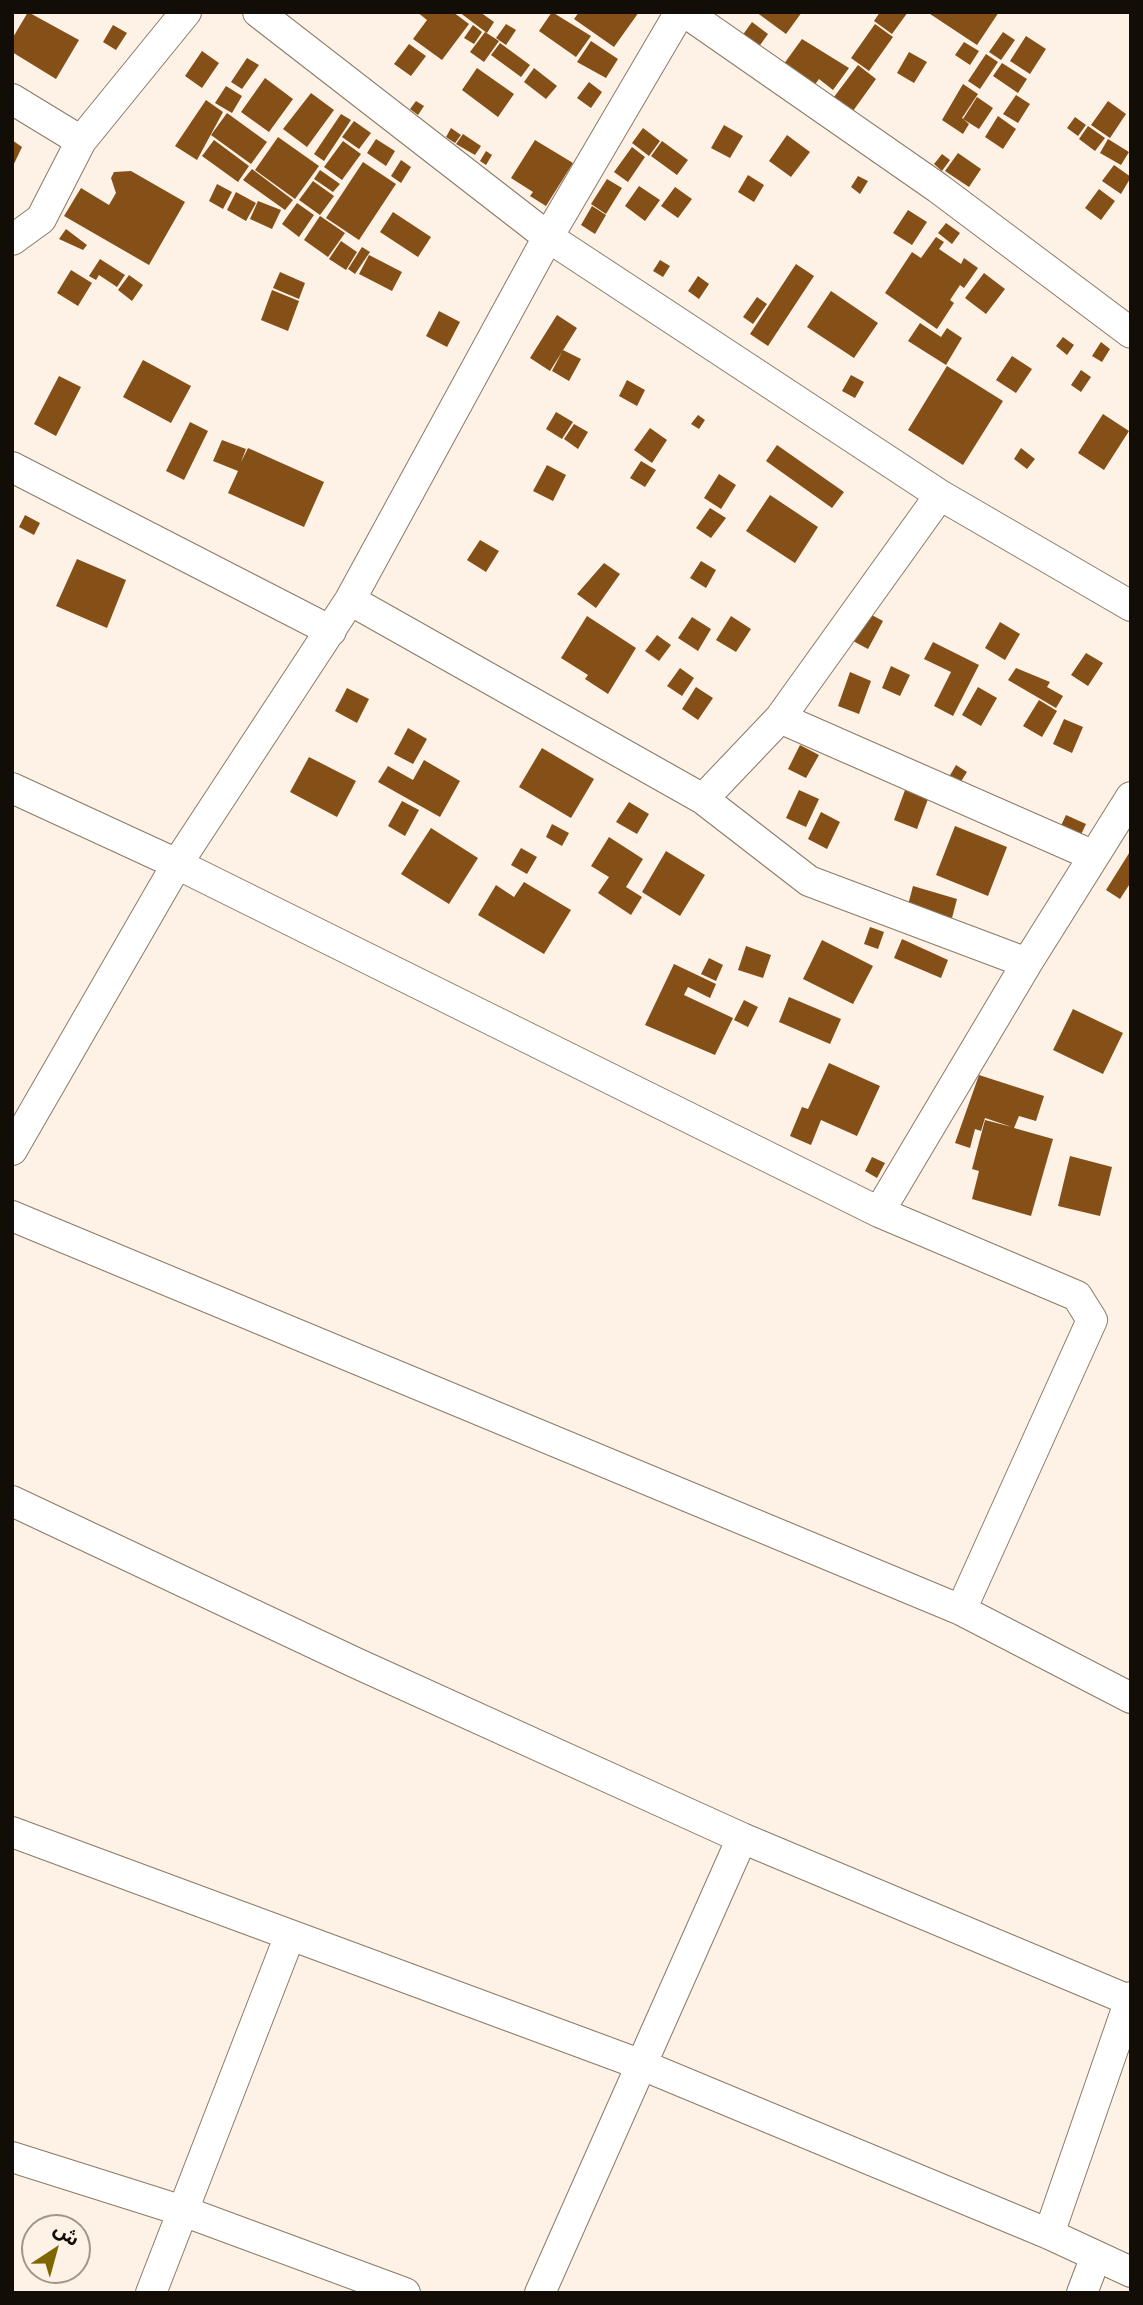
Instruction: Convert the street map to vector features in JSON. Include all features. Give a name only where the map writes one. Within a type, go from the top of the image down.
[{"type":"street","points":[[12,240],[32,228],[48,209],[81,141],[186,12]]},
{"type":"street","points":[[258,12],[548,237],[940,495],[1131,606]]},
{"type":"street","points":[[12,1150],[177,864],[350,600],[548,237],[683,12],[938,188],[1131,333]]},
{"type":"street","points":[[12,99],[81,141]]},
{"type":"street","points":[[12,467],[331,631]]},
{"type":"street","points":[[703,799],[780,718],[940,495]]},
{"type":"street","points":[[350,600],[703,799],[810,881],[1027,963]]},
{"type":"street","points":[[780,718],[1094,856]]},
{"type":"street","points":[[12,788],[177,864],[879,1212],[1077,1296],[1092,1320],[961,1610]]},
{"type":"street","points":[[879,1212],[1027,963],[1131,796]]},
{"type":"street","points":[[12,1216],[961,1610],[1131,1698]]},
{"type":"street","points":[[12,1501],[369,1669],[742,1838],[1130,1999],[1049,2234]]},
{"type":"street","points":[[12,1832],[642,2065],[1049,2234],[1131,2272]]},
{"type":"street","points":[[540,2293],[742,1838]]},
{"type":"street","points":[[151,2293],[290,1935]]},
{"type":"street","points":[[12,2157],[183,2211],[405,2293]]},
{"type":"street","points":[[1083,2293],[1096,2256]]},
{"type":"building","points":[[28,12],[79,40],[56,79],[12,52],[12,39]]},
{"type":"building","points":[[417,12],[453,12],[469,24],[442,60],[413,39],[427,20]]},
{"type":"building","points":[[459,12],[480,12],[494,22],[487,33]]},
{"type":"building","points":[[552,12],[591,36],[576,57],[539,31]]},
{"type":"building","points":[[579,12],[639,12],[614,47],[574,19]]},
{"type":"building","points":[[756,12],[802,12],[786,34]]},
{"type":"building","points":[[880,12],[908,12],[892,34],[874,21]]},
{"type":"building","points":[[927,12],[999,12],[977,45]]},
{"type":"building","points":[[752,22],[768,34],[758,48],[742,36]]},
{"type":"building","points":[[506,24],[516,30],[506,45],[496,38]]},
{"type":"building","points":[[875,24],[893,37],[869,71],[851,58]]},
{"type":"building","points":[[113,25],[127,33],[116,50],[103,42]]},
{"type":"building","points":[[473,25],[482,32],[474,44],[464,38]]},
{"type":"building","points":[[485,32],[499,41],[484,62],[470,52]]},
{"type":"building","points":[[1003,32],[1015,40],[1001,60],[989,52]]},
{"type":"building","points":[[1026,36],[1046,49],[1030,74],[1010,61]]},
{"type":"building","points":[[802,39],[849,68],[833,90],[819,79],[811,90],[781,68]]},
{"type":"building","points":[[591,41],[618,59],[606,78],[577,62]]},
{"type":"building","points":[[964,42],[979,51],[970,65],[955,55]]},
{"type":"building","points":[[500,43],[530,65],[521,77],[491,55]]},
{"type":"building","points":[[409,44],[426,56],[411,76],[394,64]]},
{"type":"building","points":[[202,51],[219,63],[202,88],[185,76]]},
{"type":"building","points":[[909,52],[927,62],[914,83],[897,73]]},
{"type":"building","points":[[986,54],[998,62],[980,89],[968,81]]},
{"type":"building","points":[[247,58],[259,65],[242,89],[231,82]]},
{"type":"building","points":[[1002,63],[1027,79],[1018,93],[993,76]]},
{"type":"building","points":[[858,65],[876,79],[853,111],[834,97]]},
{"type":"building","points":[[477,68],[514,94],[498,117],[462,90]]},
{"type":"building","points":[[534,68],[557,86],[546,99],[524,82]]},
{"type":"building","points":[[265,78],[293,99],[269,132],[241,112]]},
{"type":"building","points":[[589,82],[602,92],[591,108],[577,98]]},
{"type":"building","points":[[963,84],[978,94],[962,118],[969,124],[963,134],[942,120]]},
{"type":"building","points":[[226,86],[242,96],[232,113],[215,103]]},
{"type":"building","points":[[311,93],[334,110],[307,147],[283,129]]},
{"type":"building","points":[[1016,95],[1030,104],[1018,123],[1003,114]]},
{"type":"building","points":[[977,97],[993,108],[979,129],[963,119]]},
{"type":"building","points":[[206,100],[223,112],[197,160],[175,146]]},
{"type":"building","points":[[416,101],[424,106],[418,115],[410,109]]},
{"type":"building","points":[[1108,101],[1126,114],[1110,138],[1091,125]]},
{"type":"building","points":[[227,113],[267,142],[251,164],[211,135]]},
{"type":"building","points":[[341,114],[351,120],[324,161],[314,154]]},
{"type":"building","points":[[998,116],[1016,129],[1003,149],[985,137]]},
{"type":"building","points":[[1075,117],[1086,125],[1078,136],[1067,128]]},
{"type":"building","points":[[354,121],[371,133],[359,149],[342,137]]},
{"type":"building","points":[[724,125],[743,136],[730,158],[711,148]]},
{"type":"building","points":[[1088,126],[1105,138],[1095,151],[1079,139]]},
{"type":"building","points":[[451,128],[461,135],[455,143],[446,137]]},
{"type":"building","points":[[643,128],[660,141],[649,156],[632,143]]},
{"type":"building","points":[[463,134],[481,146],[475,155],[456,144]]},
{"type":"building","points":[[787,135],[810,152],[791,177],[769,161]]},
{"type":"building","points":[[278,137],[319,166],[295,199],[255,170]]},
{"type":"building","points":[[376,139],[395,151],[386,166],[367,153]]},
{"type":"building","points":[[1108,139],[1129,152],[1121,165],[1100,153]]},
{"type":"building","points":[[12,140],[22,147],[12,168]]},
{"type":"building","points":[[214,140],[249,166],[238,182],[202,156]]},
{"type":"building","points":[[535,140],[573,163],[546,206],[530,196],[533,192],[511,178]]},
{"type":"building","points":[[343,141],[361,154],[342,180],[324,167]]},
{"type":"building","points":[[662,141],[688,160],[677,175],[651,156]]},
{"type":"building","points":[[632,147],[645,157],[628,182],[614,172]]},
{"type":"building","points":[[486,151],[492,155],[486,165],[480,161]]},
{"type":"building","points":[[958,153],[981,169],[969,187],[945,171]]},
{"type":"building","points":[[942,154],[950,160],[942,171],[934,164]]},
{"type":"building","points":[[401,160],[411,167],[401,183],[391,176]]},
{"type":"building","points":[[363,162],[396,184],[359,240],[326,218]]},
{"type":"building","points":[[1114,165],[1131,177],[1121,194],[1102,181]]},
{"type":"building","points":[[252,169],[293,200],[285,210],[243,180]]},
{"type":"building","points":[[320,170],[340,184],[333,192],[314,179]]},
{"type":"building","points":[[131,171],[185,202],[149,265],[64,216],[81,188],[109,205],[116,193],[111,178],[114,172]]},
{"type":"building","points":[[748,175],[764,185],[754,202],[738,192]]},
{"type":"building","points":[[858,176],[868,181],[860,194],[851,187]]},
{"type":"building","points":[[607,179],[622,188],[606,214],[591,204]]},
{"type":"building","points":[[313,181],[334,196],[320,215],[299,200]]},
{"type":"building","points":[[217,184],[232,192],[223,209],[209,201]]},
{"type":"building","points":[[639,186],[660,200],[645,221],[625,206]]},
{"type":"building","points":[[675,187],[692,199],[678,218],[661,206]]},
{"type":"building","points":[[1099,189],[1115,201],[1101,220],[1085,208]]},
{"type":"building","points":[[236,192],[256,203],[246,221],[227,210]]},
{"type":"building","points":[[258,201],[281,210],[272,229],[250,219]]},
{"type":"building","points":[[297,203],[314,215],[299,237],[282,224]]},
{"type":"building","points":[[592,206],[606,215],[595,234],[581,225]]},
{"type":"building","points":[[908,210],[927,222],[912,245],[893,233]]},
{"type":"building","points":[[393,212],[431,237],[418,257],[380,232]]},
{"type":"building","points":[[320,216],[345,233],[328,257],[304,240]]},
{"type":"building","points":[[946,223],[960,233],[952,244],[938,233]]},
{"type":"building","points":[[66,229],[87,245],[83,250],[59,239]]},
{"type":"building","points":[[936,237],[944,242],[939,249],[961,264],[964,258],[978,268],[964,288],[960,285],[950,300],[954,303],[937,329],[885,293],[912,252],[921,258]]},
{"type":"building","points":[[341,241],[357,252],[346,270],[329,259]]},
{"type":"building","points":[[362,247],[370,252],[355,274],[348,269]]},
{"type":"building","points":[[369,255],[402,272],[392,291],[359,274]]},
{"type":"building","points":[[100,259],[125,275],[117,287],[99,275],[96,280],[89,276]]},
{"type":"building","points":[[660,260],[670,266],[663,277],[653,271]]},
{"type":"building","points":[[796,264],[814,276],[768,346],[750,334]]},
{"type":"building","points":[[71,270],[92,283],[78,306],[57,293]]},
{"type":"building","points":[[280,272],[305,283],[299,299],[273,288]]},
{"type":"building","points":[[984,273],[1005,289],[986,314],[965,298]]},
{"type":"building","points":[[129,275],[143,285],[132,301],[118,290]]},
{"type":"building","points":[[698,276],[709,284],[699,299],[688,291]]},
{"type":"building","points":[[272,290],[299,301],[288,331],[261,320]]},
{"type":"building","points":[[831,291],[878,323],[854,358],[807,327]]},
{"type":"building","points":[[757,297],[767,304],[753,324],[743,317]]},
{"type":"building","points":[[439,311],[460,322],[447,347],[426,336]]},
{"type":"building","points":[[557,315],[577,328],[550,371],[530,358]]},
{"type":"building","points":[[920,323],[941,337],[947,328],[962,338],[946,365],[908,341]]},
{"type":"building","points":[[1063,337],[1074,345],[1067,355],[1056,346]]},
{"type":"building","points":[[1101,342],[1110,349],[1102,362],[1092,356]]},
{"type":"building","points":[[563,350],[581,359],[569,381],[552,371]]},
{"type":"building","points":[[1012,356],[1032,369],[1016,393],[996,380]]},
{"type":"building","points":[[143,360],[191,386],[171,423],[123,397]]},
{"type":"building","points":[[947,366],[1003,401],[963,465],[908,430]]},
{"type":"building","points":[[1081,370],[1091,377],[1081,392],[1071,385]]},
{"type":"building","points":[[851,375],[864,382],[855,398],[842,391]]},
{"type":"building","points":[[59,376],[81,387],[56,436],[34,424]]},
{"type":"building","points":[[627,380],[645,390],[637,406],[619,396]]},
{"type":"building","points":[[556,412],[573,422],[562,439],[546,429]]},
{"type":"building","points":[[1103,414],[1129,431],[1104,470],[1078,453]]},
{"type":"building","points":[[698,415],[705,420],[699,429],[691,424]]},
{"type":"building","points":[[190,422],[208,431],[184,480],[166,471]]},
{"type":"building","points":[[574,424],[588,432],[578,449],[564,439]]},
{"type":"building","points":[[650,428],[667,440],[652,463],[634,450]]},
{"type":"building","points":[[222,440],[246,449],[241,462],[248,448],[324,482],[304,527],[228,493],[238,471],[213,461]]},
{"type":"building","points":[[777,445],[844,492],[832,508],[766,461]]},
{"type":"building","points":[[1021,448],[1035,459],[1027,469],[1014,459]]},
{"type":"building","points":[[641,461],[656,470],[645,487],[630,478]]},
{"type":"building","points":[[547,465],[566,475],[553,501],[533,491]]},
{"type":"building","points":[[719,474],[736,485],[721,509],[704,498]]},
{"type":"building","points":[[770,495],[818,527],[795,563],[746,531]]},
{"type":"building","points":[[710,508],[726,518],[711,538],[696,528]]},
{"type":"building","points":[[25,515],[40,523],[34,535],[19,527]]},
{"type":"building","points":[[480,540],[499,551],[486,572],[467,560]]},
{"type":"building","points":[[77,559],[126,580],[107,628],[56,606]]},
{"type":"building","points":[[701,561],[716,570],[706,588],[690,578]]},
{"type":"building","points":[[604,563],[620,574],[596,608],[577,594]]},
{"type":"building","points":[[868,613],[883,621],[868,649],[853,641]]},
{"type":"building","points":[[587,616],[636,648],[608,694],[585,679],[588,675],[561,658]]},
{"type":"building","points":[[731,616],[751,629],[736,652],[716,640]]},
{"type":"building","points":[[692,617],[711,629],[698,651],[678,638]]},
{"type":"building","points":[[1000,622],[1020,634],[1005,660],[985,648]]},
{"type":"building","points":[[657,635],[671,645],[659,661],[645,651]]},
{"type":"building","points":[[933,642],[979,665],[953,716],[934,706],[951,672],[924,659]]},
{"type":"building","points":[[1086,653],[1103,663],[1088,686],[1071,675]]},
{"type":"building","points":[[891,666],[910,675],[900,696],[882,688]]},
{"type":"building","points":[[680,668],[694,678],[682,696],[667,686]]},
{"type":"building","points":[[1016,668],[1050,682],[1047,687],[1063,696],[1056,708],[1008,680]]},
{"type":"building","points":[[850,672],[871,681],[859,714],[838,706]]},
{"type":"building","points":[[696,687],[713,698],[698,720],[682,709]]},
{"type":"building","points":[[978,687],[997,698],[981,726],[962,715]]},
{"type":"building","points":[[347,688],[369,699],[357,723],[335,711]]},
{"type":"building","points":[[1039,700],[1057,711],[1042,737],[1023,726]]},
{"type":"building","points":[[1064,719],[1083,727],[1072,753],[1053,744]]},
{"type":"building","points":[[408,728],[427,739],[413,764],[394,754]]},
{"type":"building","points":[[800,745],[819,755],[806,778],[788,769]]},
{"type":"building","points":[[542,748],[594,779],[571,818],[519,787]]},
{"type":"building","points":[[309,757],[356,781],[337,817],[290,792]]},
{"type":"building","points":[[424,760],[460,781],[440,817],[378,782],[388,766],[413,780]]},
{"type":"building","points":[[956,765],[967,772],[960,783],[949,777]]},
{"type":"building","points":[[799,790],[819,799],[806,827],[786,818]]},
{"type":"building","points":[[905,790],[928,799],[917,829],[894,820]]},
{"type":"building","points":[[402,801],[419,810],[405,836],[388,826]]},
{"type":"building","points":[[629,802],[649,814],[637,834],[616,822]]},
{"type":"building","points":[[821,812],[840,822],[827,849],[808,839]]},
{"type":"building","points":[[1066,815],[1086,824],[1077,843],[1057,834]]},
{"type":"building","points":[[552,824],[569,833],[562,846],[546,837]]},
{"type":"building","points":[[955,826],[1007,847],[988,896],[936,875]]},
{"type":"building","points":[[431,828],[478,858],[449,904],[401,874]]},
{"type":"building","points":[[609,837],[643,859],[626,887],[642,897],[631,915],[598,893],[609,877],[591,866]]},
{"type":"building","points":[[521,848],[537,857],[527,874],[511,865]]},
{"type":"building","points":[[1131,850],[1131,882],[1120,899],[1106,890]]},
{"type":"building","points":[[666,851],[705,875],[680,916],[642,892]]},
{"type":"building","points":[[524,882],[571,910],[544,954],[478,915],[496,885],[514,897]]},
{"type":"building","points":[[913,886],[957,899],[952,918],[908,905]]},
{"type":"building","points":[[870,927],[884,932],[878,949],[864,944]]},
{"type":"building","points":[[902,939],[948,960],[941,978],[894,958]]},
{"type":"building","points":[[822,940],[873,966],[853,1004],[803,979]]},
{"type":"building","points":[[746,946],[771,955],[763,978],[738,970]]},
{"type":"building","points":[[709,958],[723,965],[716,981],[701,974]]},
{"type":"building","points":[[674,964],[716,984],[710,998],[688,987],[684,995],[733,1018],[715,1055],[645,1025]]},
{"type":"building","points":[[789,997],[841,1019],[830,1044],[779,1022]]},
{"type":"building","points":[[744,1000],[758,1007],[748,1027],[734,1020]]},
{"type":"building","points":[[1073,1009],[1123,1033],[1103,1074],[1053,1050]]},
{"type":"building","points":[[829,1063],[880,1086],[857,1136],[821,1120],[811,1145],[790,1136],[802,1107],[808,1109]]},
{"type":"building","points":[[979,1075],[1044,1096],[1036,1121],[1019,1116],[1014,1128],[1053,1139],[1031,1216],[972,1199],[979,1171],[972,1169],[985,1120],[1012,1127],[985,1118],[981,1131],[975,1129],[970,1148],[955,1143]]},
{"type":"building","points":[[1070,1156],[1112,1167],[1100,1216],[1058,1206]]},
{"type":"building","points":[[872,1157],[885,1163],[877,1178],[865,1171]]}]
